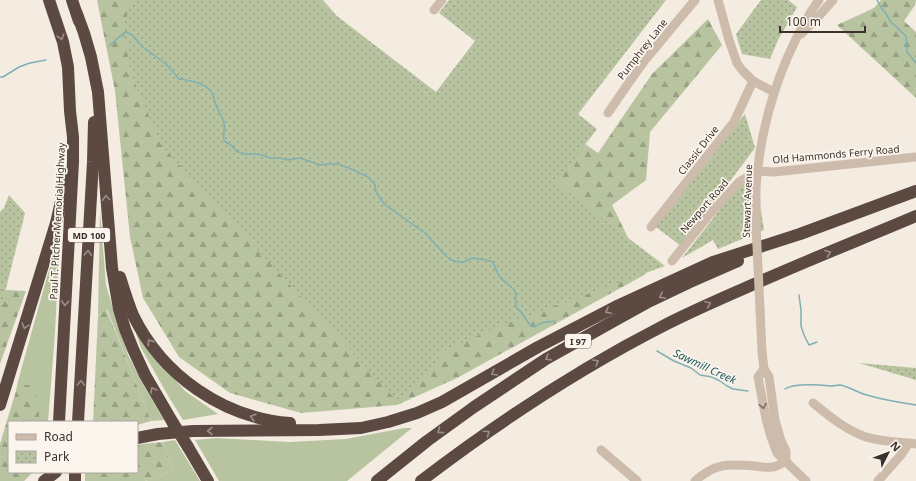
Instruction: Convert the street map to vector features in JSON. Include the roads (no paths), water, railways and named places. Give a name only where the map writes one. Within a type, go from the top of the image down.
[{"type":"highway","name":"Paul T. Pitcher Memorial Highway","points":[[49,0],[63,42],[68,67],[73,137],[73,162],[59,421]]},
{"type":"highway","name":"MD 100","points":[[72,0],[88,59],[94,124],[93,170],[78,421]]},
{"type":"highway","points":[[77,14],[92,57],[98,92],[112,268],[115,288],[125,329],[145,375],[208,481]]},
{"type":"highway","points":[[0,405],[56,223],[62,197],[67,162],[70,111]]},
{"type":"highway","points":[[866,210],[916,186]]},
{"type":"highway","name":"I 97","points":[[377,481],[416,449],[474,407],[546,359],[621,317],[677,288],[800,234],[916,191]]},
{"type":"highway","points":[[108,215],[120,278],[133,314],[143,333],[154,348],[166,363],[180,376],[197,390],[214,401],[250,416],[275,422],[361,428]]},
{"type":"highway","name":"I 97","points":[[421,481],[490,430],[561,383],[645,335],[701,307],[916,216]]},
{"type":"highway","points":[[874,233],[916,221]]},
{"type":"highway","points":[[138,438],[158,434],[193,431],[319,430],[361,428],[388,422],[417,413],[442,402],[580,325],[615,307],[713,262],[800,234]]},
{"type":"highway","points":[[425,481],[444,463]]},
{"type":"highway","points":[[44,481],[55,473]]},
{"type":"street","points":[[434,10],[442,0]]},
{"type":"street","name":"Pumphrey Lane","points":[[608,113],[645,60],[695,0]]},
{"type":"street","points":[[718,0],[734,55],[742,70],[753,81],[774,92]]},
{"type":"street","name":"Stewart Avenue","points":[[806,481],[777,453],[767,424],[758,377],[764,369],[756,225],[756,188],[764,134],[774,92],[782,69],[796,39],[811,10],[819,0]]},
{"type":"street","name":"Stewart Avenue","points":[[796,39],[833,0]]},
{"type":"street","name":"Classic Drive","points":[[651,227],[734,122],[753,81]]},
{"type":"street","name":"Old Hammonds Ferry Road","points":[[758,171],[774,172],[916,158]]},
{"type":"street","name":"Newport Road","points":[[672,261],[709,215],[739,182],[758,171]]},
{"type":"street","points":[[814,403],[835,420],[861,435],[876,439],[912,443]]},
{"type":"street","points":[[878,481],[912,443]]},
{"type":"street","points":[[601,450],[637,481]]},
{"type":"street","points":[[695,481],[704,473],[713,468],[722,466],[773,467],[786,461]]},
{"type":"waterway","points":[[877,0],[890,21],[906,36],[907,52],[916,63]]},
{"type":"waterway","name":"Sawmill Creek","points":[[109,46],[126,32],[132,35],[143,47],[166,64],[179,79],[188,80],[206,86],[212,93],[224,122],[224,141],[232,146],[236,151],[245,154],[262,155],[270,158],[288,160],[300,158],[320,165],[338,164],[368,177],[375,185],[376,192],[384,204],[425,233],[451,260],[464,262],[472,258],[493,262],[500,277],[515,291],[516,307],[530,325],[535,327],[541,323],[555,321]]},
{"type":"waterway","name":"Sawmill Creek","points":[[0,77],[3,77],[19,67],[46,60]]},
{"type":"waterway","points":[[799,295],[801,326],[804,335],[809,345],[817,342]]},
{"type":"waterway","name":"Sawmill Creek","points":[[657,351],[674,361],[691,368],[700,375],[712,377],[733,389],[748,391]]},
{"type":"waterway","name":"Sawmill Creek","points":[[785,389],[801,385],[840,385],[873,397],[916,405]]}]
